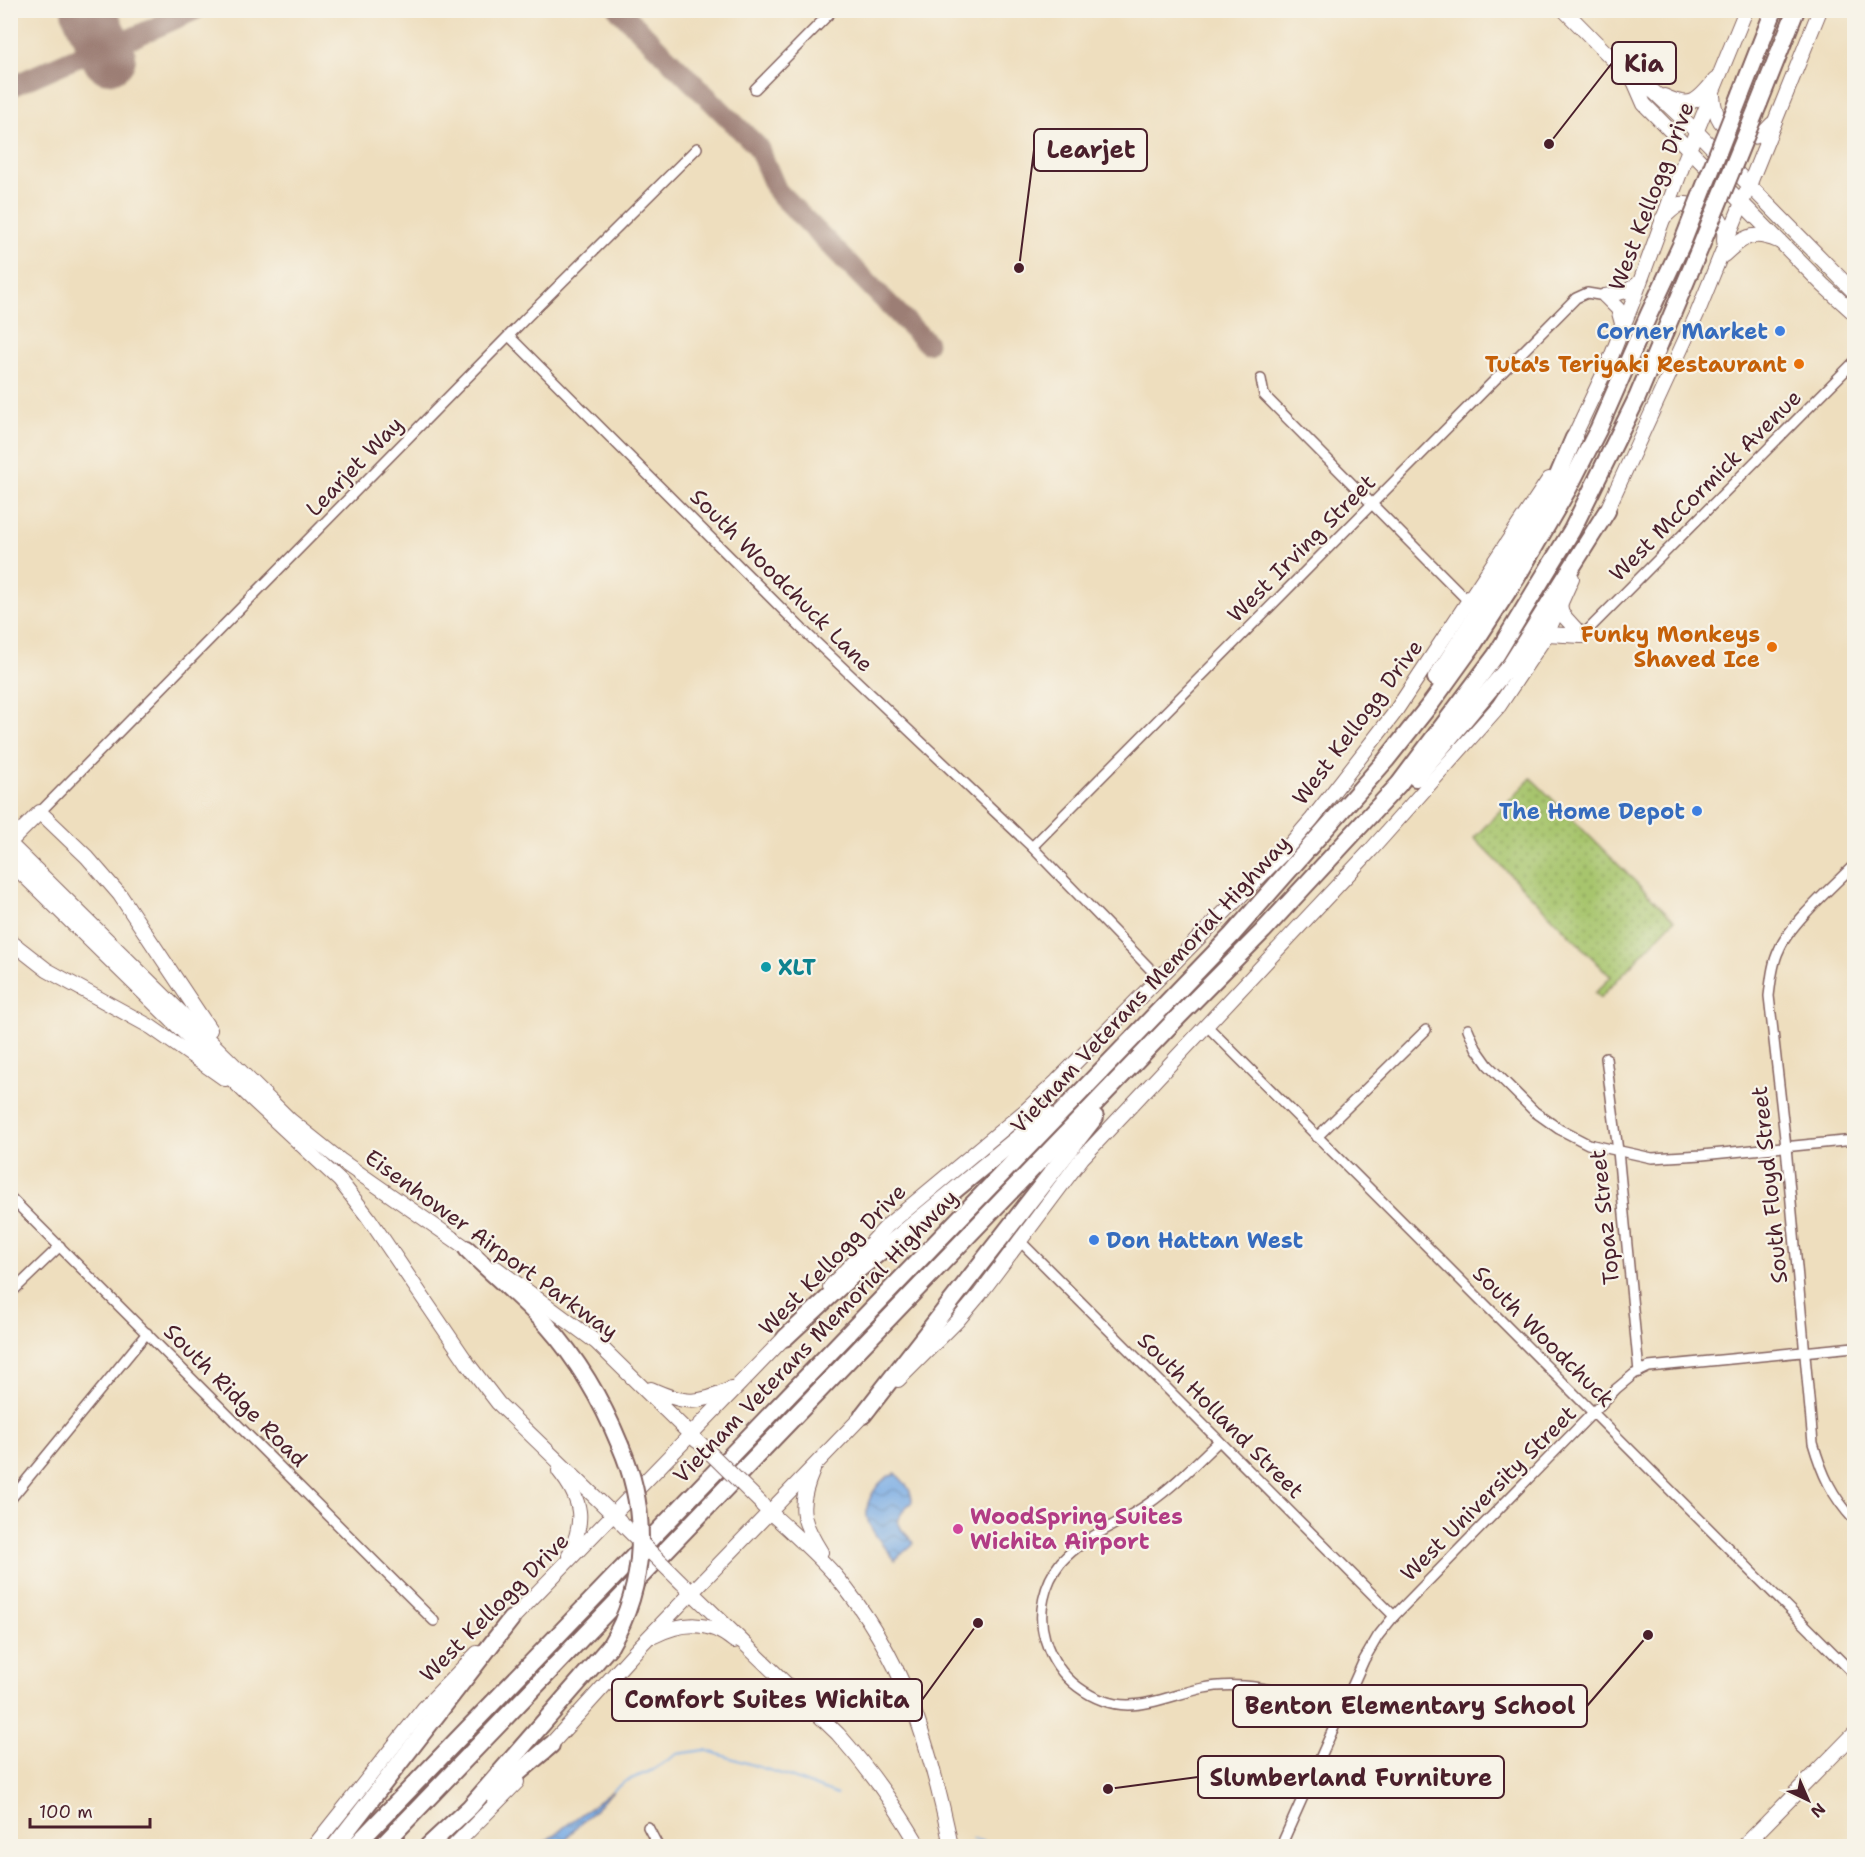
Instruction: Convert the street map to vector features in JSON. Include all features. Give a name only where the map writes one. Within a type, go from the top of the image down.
[{"type":"highway","name":"Vietnam Veterans Memorial Highway","points":[[355,1846],[1232,935],[1386,760],[1432,702],[1473,645],[1517,577],[1568,489],[1598,430],[1683,241],[1774,10]]},
{"type":"highway","name":"Vietnam Veterans Memorial Highway","points":[[382,1846],[1263,931],[1399,784],[1496,655],[1572,530],[1637,398],[1796,10]]},
{"type":"highway","points":[[1335,818],[1423,699],[1521,545],[1554,485],[1574,438]]},
{"type":"highway","points":[[1341,848],[1416,778],[1511,664],[1607,511]]},
{"type":"highway","points":[[863,1415],[934,1327],[1083,1132],[1179,1016]]},
{"type":"highway","points":[[785,1338],[858,1270],[1104,1068]]},
{"type":"highway","points":[[428,1846],[477,1798],[610,1646],[630,1602],[641,1552],[638,1511],[627,1463],[606,1410],[580,1366],[546,1324],[467,1249]]},
{"type":"highway","points":[[335,1846],[511,1619]]},
{"type":"highway","points":[[428,1846],[550,1745]]},
{"type":"main road","points":[[1564,10],[1635,81],[1679,103],[1689,103],[1706,91],[1721,71]]},
{"type":"main road","name":"West Kellogg Drive","points":[[314,1846],[424,1708],[564,1567],[618,1519],[695,1439],[739,1386],[785,1338],[855,1258],[888,1225],[1025,1111],[1281,855],[1393,716],[1544,488],[1574,438],[1623,327],[1661,220],[1746,10]]},
{"type":"main road","points":[[454,1846],[488,1813],[642,1644],[687,1588],[765,1507],[816,1462],[958,1320],[1083,1158],[1158,1075],[1207,1026],[1371,850],[1491,715],[1514,685],[1546,634],[1576,569],[1607,511],[1697,314],[1820,10]]},
{"type":"main road","points":[[1635,81],[1644,104],[1780,242],[1854,313]]},
{"type":"main road","points":[[1654,92],[1697,132],[1854,292]]},
{"type":"main road","points":[[1713,94],[1714,109],[1719,123],[1731,132],[1751,137],[1761,135],[1773,123]]},
{"type":"main road","points":[[1661,220],[1681,204],[1710,210],[1723,222],[1725,231],[1722,254]]},
{"type":"main road","points":[[1722,254],[1749,236],[1758,235],[1780,242]]},
{"type":"main road","points":[[1605,296],[1627,291],[1638,283]]},
{"type":"main road","points":[[1605,296],[1618,309],[1623,327]]},
{"type":"main road","points":[[1560,604],[1562,614],[1582,636]]},
{"type":"main road","points":[[1546,634],[1582,636]]},
{"type":"main road","points":[[10,843],[40,812],[87,857],[120,895],[230,1059]]},
{"type":"main road","name":"Eisenhower Airport Parkway","points":[[10,843],[35,877],[253,1100],[340,1181],[368,1217],[429,1310],[498,1402],[860,1758],[901,1815],[918,1846]]},
{"type":"main road","name":"Eisenhower Airport Parkway","points":[[10,862],[35,877],[230,1059],[290,1120],[340,1160],[376,1183],[596,1342],[819,1557],[866,1616],[913,1705],[929,1753],[951,1846]]},
{"type":"main road","points":[[10,941],[47,970],[151,1027],[253,1100]]},
{"type":"main road","points":[[632,1376],[648,1388],[675,1400],[687,1402],[713,1398],[739,1386]]},
{"type":"main road","points":[[532,1437],[564,1477],[578,1503],[579,1535],[564,1567]]},
{"type":"main road","points":[[816,1462],[805,1488],[802,1509],[804,1522],[836,1577]]},
{"type":"main road","points":[[642,1644],[670,1629],[699,1625],[729,1637],[753,1660],[772,1670]]},
{"type":"main road","points":[[1744,1846],[1854,1734]]},
{"type":"street","points":[[755,89],[833,10]]},
{"type":"street","name":"Learjet Way","points":[[40,812],[508,336],[697,148]]},
{"type":"street","name":"West Irving Street","points":[[1032,847],[1576,298],[1587,293],[1605,296]]},
{"type":"street","name":"South Woodchuck Lane","points":[[508,336],[802,629],[1032,847]]},
{"type":"street","name":"West McCormick Avenue","points":[[1582,636],[1854,362]]},
{"type":"street","points":[[1261,379],[1264,395],[1469,602]]},
{"type":"street","points":[[1032,847],[1159,978]]},
{"type":"street","name":"South Floyd Street","points":[[1854,865],[1797,924],[1779,948],[1769,996],[1814,1443],[1822,1472],[1839,1503],[1854,1520]]},
{"type":"street","name":"South Woodchuck","points":[[1207,1026],[1854,1674]]},
{"type":"street","points":[[1468,1029],[1476,1048],[1488,1065],[1535,1112],[1559,1129],[1588,1144],[1652,1158],[1854,1140]]},
{"type":"street","points":[[1317,1137],[1426,1030]]},
{"type":"street","name":"Topaz Street","points":[[1606,1058],[1618,1151],[1639,1372]]},
{"type":"street","name":"South Ridge Road","points":[[10,1197],[434,1621]]},
{"type":"street","name":"South Holland Street","points":[[1020,1241],[1394,1616]]},
{"type":"street","points":[[10,1294],[60,1246]]},
{"type":"street","points":[[10,1500],[147,1333]]},
{"type":"street","name":"West University Street","points":[[1281,1846],[1364,1659],[1378,1636],[1394,1616],[1616,1389],[1649,1367],[1854,1347]]},
{"type":"street","points":[[1219,1441],[1170,1488],[1072,1551],[1062,1562],[1052,1578],[1042,1605],[1041,1615],[1047,1645],[1057,1664],[1070,1680],[1085,1692],[1120,1704],[1149,1704],[1205,1688],[1247,1686],[1294,1696],[1339,1717]]},
{"type":"street","points":[[648,1827],[658,1846]]},
{"type":"street","points":[[1755,1835],[1766,1846]]},
{"type":"street","points":[[1850,1846],[1854,1842]]},
{"type":"green space","points":[[1531,778],[1674,920],[1600,998],[1595,993],[1611,977],[1474,838]]},
{"type":"water","points":[[895,1473],[909,1489],[912,1497],[912,1502],[897,1520],[902,1530],[914,1543],[895,1560],[875,1535],[867,1511],[876,1488],[883,1480]]},
{"type":"water","points":[[615,1789],[568,1836],[563,1846],[539,1846]]},
{"type":"waterway","points":[[613,1790],[626,1781],[653,1770],[677,1754],[705,1750],[788,1776],[837,1795]]},
{"type":"waterway","points":[[972,1839],[999,1846]]},
{"type":"taxiway","points":[[132,38],[195,10]]},
{"type":"taxiway","points":[[619,10],[758,147],[777,191],[927,343]]},
{"type":"taxiway","points":[[10,87],[78,57]]},
{"type":"runway","points":[[88,10],[109,57]]},
{"type":"place","name":"Kia","points":[[1549,144]]},
{"type":"place","name":"Learjet","points":[[1019,268]]},
{"type":"place","name":"Corner Market","points":[[1780,331]]},
{"type":"place","name":"Tuta's Teriyaki Restaurant","points":[[1799,364]]},
{"type":"place","name":"Funky Monkeys Shaved Ice","points":[[1772,647]]},
{"type":"place","name":"The Home Depot","points":[[1697,811]]},
{"type":"place","name":"XLT","points":[[766,967]]},
{"type":"place","name":"Don Hattan West","points":[[1094,1240]]},
{"type":"place","name":"WoodSpring Suites Wichita Airport","points":[[958,1529]]},
{"type":"place","name":"Comfort Suites Wichita","points":[[978,1623]]},
{"type":"place","name":"Benton Elementary School","points":[[1648,1635]]},
{"type":"place","name":"Slumberland Furniture","points":[[1108,1789]]}]
